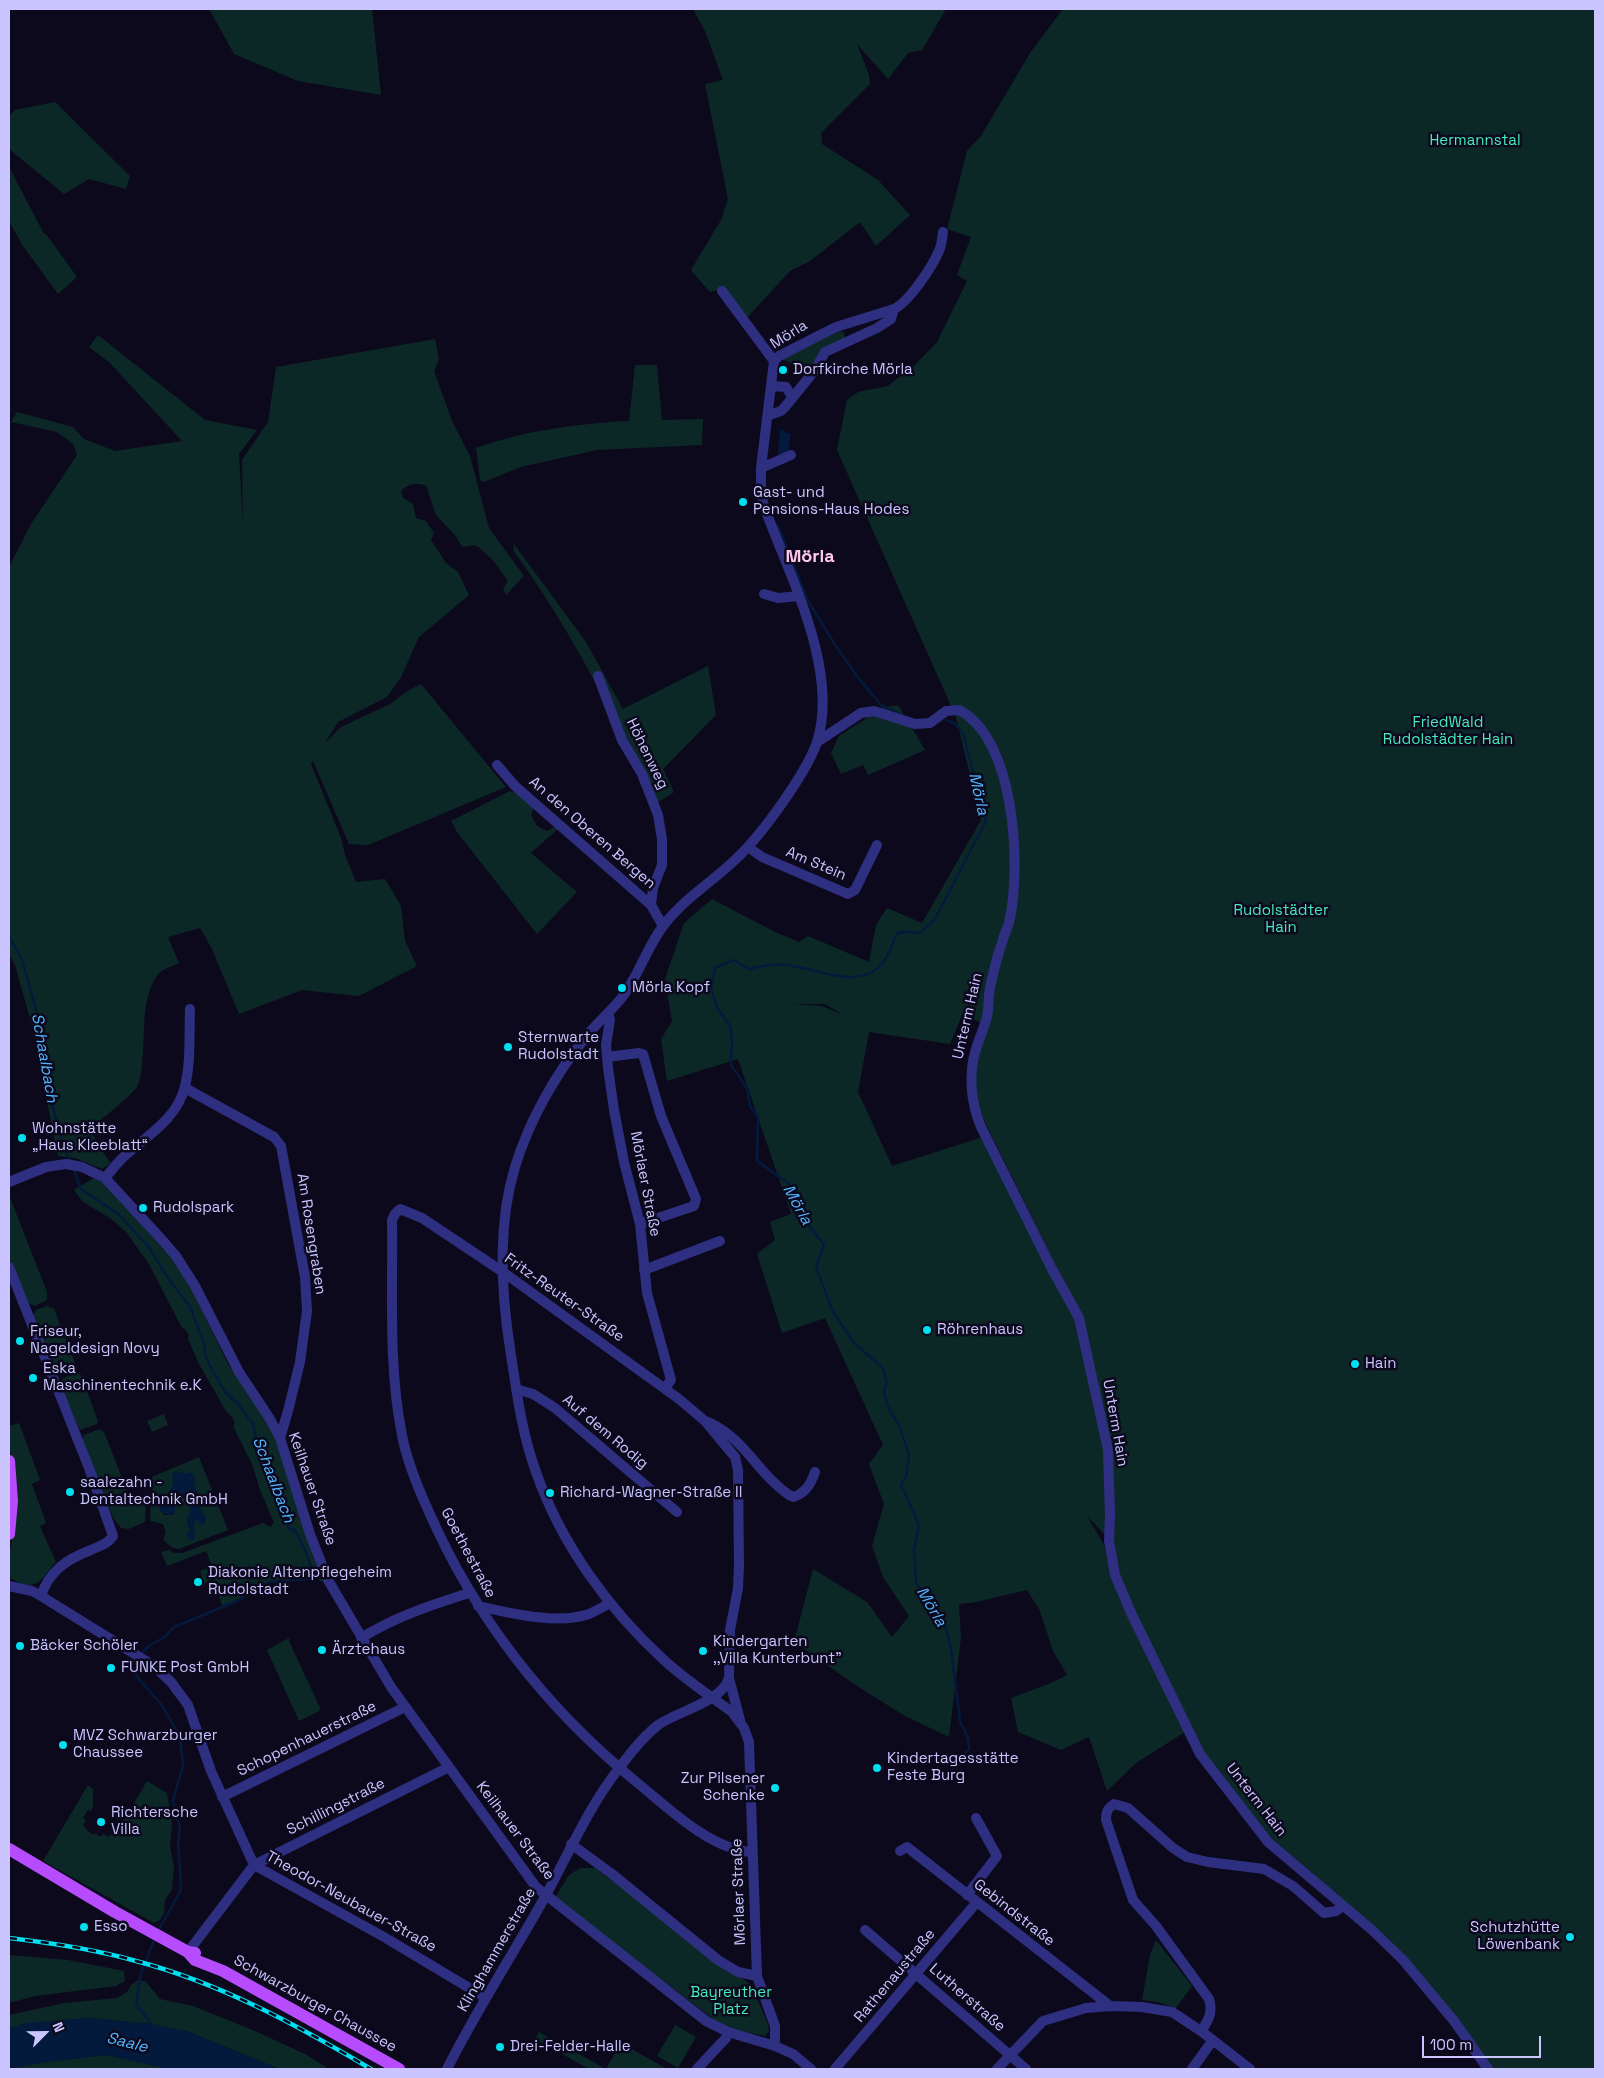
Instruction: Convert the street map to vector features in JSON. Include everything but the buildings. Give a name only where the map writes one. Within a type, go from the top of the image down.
[{"type":"main road","points":[[9,1461],[12,1495],[9,1534]]},
{"type":"main road","name":"Schwarzburger Chaussee","points":[[10,1850],[149,1931],[188,1952],[199,1954],[210,1960],[215,1966],[400,2069]]},
{"type":"street","name":"Mörla","points":[[740,1721],[732,1712],[665,1661],[610,1603],[577,1556],[544,1492],[529,1449],[516,1389],[507,1331],[503,1272],[507,1203],[515,1167],[530,1128],[561,1071],[586,1036],[628,990],[650,946],[663,926],[691,896],[748,847],[789,792],[817,742],[822,716],[818,663],[809,625],[761,494],[761,468],[769,416],[774,361],[779,356],[822,332],[894,309],[904,303],[912,294],[940,250],[943,232]]},
{"type":"street","points":[[722,291],[774,361]]},
{"type":"street","name":"Mörla","points":[[769,416],[781,411],[815,370],[825,352],[877,328],[891,319],[894,309]]},
{"type":"street","points":[[843,325],[853,339]]},
{"type":"street","points":[[772,386],[786,387],[792,397]]},
{"type":"street","points":[[761,468],[791,455]]},
{"type":"street","points":[[764,594],[778,598],[799,596]]},
{"type":"street","name":"Höhenweg","points":[[598,676],[622,740],[642,774],[658,815],[662,839],[662,865],[653,888],[651,905]]},
{"type":"street","name":"Unterm Hain","points":[[946,711],[960,710],[966,713],[981,729],[990,743],[1000,764],[1009,799],[1013,834],[1014,888],[1010,919],[990,984],[987,1017],[972,1064],[972,1087],[975,1108],[981,1128],[1052,1270],[1079,1318],[1108,1450],[1109,1542],[1115,1575],[1132,1615],[1200,1754],[1268,1842],[1372,1930],[1403,1960],[1454,2021],[1488,2069]]},
{"type":"street","name":"Mörla","points":[[817,742],[861,713],[874,711],[915,724],[930,724],[946,711]]},
{"type":"street","name":"An den Oberen Bergen","points":[[498,764],[515,786],[651,905],[663,926]]},
{"type":"street","name":"Am Stein","points":[[748,847],[762,857],[848,894],[855,890],[877,845]]},
{"type":"street","points":[[104,1178],[127,1154],[163,1124],[179,1101],[185,1088],[188,1071],[190,1009]]},
{"type":"street","name":"Mörlaer Straße","points":[[608,1013],[610,1020],[606,1045],[607,1057],[624,1162],[640,1224],[647,1293],[670,1380],[665,1388]]},
{"type":"street","points":[[607,1057],[643,1054],[661,1116],[696,1199],[694,1206],[640,1224]]},
{"type":"street","name":"Am Rosengraben","points":[[185,1088],[277,1139],[281,1146],[305,1277],[307,1311],[300,1362],[280,1438]]},
{"type":"street","name":"Keilhauer Straße","points":[[9,1182],[46,1167],[66,1164],[82,1167],[104,1178],[176,1256],[224,1341],[239,1372],[270,1419],[280,1438],[310,1534],[328,1580],[361,1638],[405,1706],[526,1876],[546,1896]]},
{"type":"street","name":"Fritz-Reuter-Straße","points":[[400,1209],[422,1218],[503,1272],[665,1388],[705,1421]]},
{"type":"street","name":"Goethestraße","points":[[400,1209],[392,1220],[392,1299],[395,1395],[402,1437],[412,1472],[424,1501],[469,1593],[506,1647],[556,1708],[619,1768],[682,1819],[714,1840],[742,1852],[752,1852]]},
{"type":"street","points":[[644,1270],[720,1241]]},
{"type":"street","points":[[9,1267],[89,1468],[113,1536],[108,1543],[73,1557],[61,1565],[46,1583],[41,1596]]},
{"type":"street","name":"Auf dem Rodig","points":[[516,1389],[533,1394],[555,1408],[672,1509]]},
{"type":"street","points":[[705,1421],[731,1434],[755,1463],[789,1495],[794,1497],[807,1490],[812,1483],[815,1472]]},
{"type":"street","points":[[705,1421],[735,1457],[738,1470],[739,1566],[738,1588],[730,1630],[729,1678],[740,1721]]},
{"type":"street","name":"Theodor-Neubauer-Straße","points":[[9,1586],[32,1591],[41,1596],[162,1672],[188,1706],[222,1797],[254,1865],[384,1937],[486,1998]]},
{"type":"street","points":[[361,1638],[420,1608],[469,1593]]},
{"type":"street","points":[[478,1606],[511,1613],[557,1618],[589,1614],[610,1603]]},
{"type":"street","points":[[712,1698],[724,1688],[729,1678]]},
{"type":"street","name":"Klinghammerstraße","points":[[447,2069],[546,1896],[572,1844],[600,1795],[619,1768],[656,1727],[675,1715],[712,1698]]},
{"type":"street","name":"Schopenhauerstraße","points":[[222,1797],[405,1706]]},
{"type":"street","name":"Mörlaer Straße","points":[[740,1721],[747,1734],[751,1791],[757,1976],[775,2026],[775,2046]]},
{"type":"street","name":"Schillingstraße","points":[[188,1952],[254,1865],[449,1767]]},
{"type":"street","points":[[1201,2031],[1210,2017],[1209,1999],[1156,1926],[1132,1900],[1106,1820],[1108,1809],[1114,1804],[1128,1808],[1173,1848],[1187,1857],[1208,1862],[1264,1869],[1293,1886],[1324,1913],[1336,1911],[1343,1906]]},
{"type":"street","points":[[967,1894],[1001,1856],[976,1818]]},
{"type":"street","points":[[572,1844],[718,1960],[738,1972],[757,1976]]},
{"type":"street","name":"Gebindstraße","points":[[900,1851],[907,1847],[1087,1990],[1110,2006]]},
{"type":"street","points":[[546,1896],[706,2021],[728,2032],[775,2046],[793,2054],[811,2069]]},
{"type":"street","name":"Rathenaustraße","points":[[835,2069],[918,1974],[977,1902]]},
{"type":"street","name":"Lutherstraße","points":[[865,1930],[1026,2069]]},
{"type":"street","points":[[1086,2008],[1087,1990]]},
{"type":"street","points":[[997,2069],[1044,2021],[1086,2008],[1110,2006],[1142,2007],[1172,2012],[1201,2031],[1250,2069]]},
{"type":"street","points":[[697,2069],[726,2038],[728,2032]]},
{"type":"street","points":[[1192,2069],[1213,2040]]},
{"type":"green space","points":[[209,9],[372,9],[381,95],[298,81],[234,54]]},
{"type":"green space","points":[[693,9],[946,9],[922,50],[908,53],[888,79],[857,44],[869,75],[870,84],[821,133],[822,144],[878,180],[910,215],[876,246],[860,222],[810,261],[790,271],[744,321],[721,289],[710,292],[691,270],[721,220],[728,199],[705,84],[723,80],[705,31]]},
{"type":"green space","points":[[1063,9],[1595,9],[1595,2069],[1491,2069],[1417,1971],[1389,1939],[1263,1831],[1199,1748],[1127,1597],[1106,1536],[1087,1516],[1104,1545],[1112,1579],[1185,1732],[1136,1763],[1107,1791],[1089,1737],[1061,1750],[1018,1732],[1011,1698],[1067,1675],[1053,1651],[1040,1611],[1027,1590],[959,1604],[961,1638],[949,1737],[905,1716],[857,1686],[794,1642],[813,1569],[867,1602],[892,1637],[909,1616],[883,1577],[872,1546],[884,1504],[869,1464],[883,1445],[825,1318],[782,1333],[757,1254],[775,1240],[770,1222],[791,1214],[738,1059],[667,1081],[661,1039],[672,1021],[665,979],[684,923],[712,899],[775,932],[799,942],[808,936],[869,962],[876,925],[887,908],[922,923],[981,820],[956,717],[837,450],[847,400],[858,392],[888,386],[914,366],[937,342],[967,281],[957,275],[971,237],[947,229],[967,151],[981,136],[1030,53]],"holes":[[[792,1004],[825,1004],[843,1015],[822,1006]],[[963,1013],[986,1026],[973,1075],[979,1110],[1066,1286],[1103,1419],[1075,1319],[983,1137],[892,1166],[858,1092],[869,1032],[950,1044]]]},
{"type":"green space","points":[[55,102],[130,176],[126,189],[89,179],[64,194],[9,149],[9,116],[15,110]]},
{"type":"green space","points":[[9,167],[44,234],[46,234],[77,277],[58,294],[23,246],[9,221]]},
{"type":"green space","points":[[840,331],[844,333],[845,338],[809,372],[782,359],[797,348]]},
{"type":"green space","points":[[98,335],[205,420],[257,430],[239,454],[243,526],[242,460],[268,422],[276,367],[435,339],[439,359],[434,371],[452,421],[470,456],[489,528],[524,576],[506,595],[503,589],[508,581],[501,571],[475,545],[462,547],[455,535],[436,515],[426,485],[412,484],[401,491],[403,498],[413,504],[416,518],[426,521],[434,533],[431,540],[446,563],[458,572],[469,595],[419,637],[401,677],[387,697],[338,722],[325,743],[341,727],[390,704],[421,684],[506,787],[368,845],[349,844],[313,761],[311,764],[341,838],[345,855],[356,882],[385,879],[401,906],[405,941],[417,966],[359,996],[302,990],[239,1014],[212,949],[200,928],[168,937],[179,963],[159,973],[152,985],[145,1012],[143,1058],[138,1085],[124,1101],[90,1129],[99,1147],[111,1163],[102,1169],[75,1158],[58,1156],[31,1022],[15,965],[9,954],[9,567],[31,524],[77,455],[73,444],[57,432],[11,422],[17,412],[73,427],[84,439],[115,451],[182,441],[109,362],[89,347]]},
{"type":"green space","points":[[635,365],[657,365],[662,420],[703,419],[702,445],[597,450],[521,467],[484,482],[480,480],[476,448],[533,432],[589,424],[629,421]]},
{"type":"green space","points":[[514,544],[586,642],[623,709],[708,666],[716,715],[663,769],[674,792],[657,803],[590,673],[554,610],[513,550]]},
{"type":"green space","points":[[898,705],[925,750],[868,775],[863,765],[841,774],[831,753],[839,736],[884,707]]},
{"type":"green space","points":[[510,791],[518,793],[534,808],[531,815],[537,826],[547,831],[555,827],[559,828],[531,853],[577,892],[537,934],[457,832],[451,821]]},
{"type":"green space","points":[[94,1178],[104,1183],[163,1249],[165,1247],[187,1280],[228,1364],[266,1421],[275,1439],[326,1582],[320,1581],[314,1572],[303,1579],[270,1581],[241,1598],[222,1606],[214,1580],[204,1583],[200,1571],[212,1566],[206,1551],[167,1566],[161,1552],[169,1550],[174,1553],[182,1553],[263,1523],[270,1527],[274,1523],[260,1490],[252,1464],[233,1426],[235,1424],[232,1417],[226,1411],[199,1364],[188,1339],[189,1335],[182,1328],[149,1264],[126,1232],[110,1218],[83,1202],[74,1190]]},
{"type":"green space","points":[[9,1195],[47,1292],[47,1300],[35,1306],[27,1303],[9,1258]]},
{"type":"green space","points":[[47,1306],[54,1309],[75,1363],[73,1368],[59,1373],[55,1372],[33,1315],[36,1310]]},
{"type":"green space","points":[[76,1373],[81,1375],[98,1421],[97,1424],[80,1430],[59,1383],[62,1379]]},
{"type":"green space","points":[[164,1414],[168,1425],[152,1432],[147,1421]]},
{"type":"green space","points":[[19,1423],[40,1480],[32,1484],[46,1523],[40,1526],[56,1562],[42,1579],[29,1585],[19,1583],[9,1577],[9,1556],[13,1534],[13,1462],[9,1446],[9,1426]]},
{"type":"green space","points":[[100,1429],[104,1432],[132,1503],[146,1498],[145,1522],[129,1529],[121,1528],[112,1516],[82,1441],[84,1435]]},
{"type":"green space","points":[[199,1457],[228,1530],[179,1549],[173,1548],[163,1540],[166,1533],[163,1524],[150,1521],[152,1477]],"holes":[[[176,1471],[195,1479],[194,1486],[201,1501],[199,1508],[206,1517],[204,1524],[198,1519],[194,1523],[194,1539],[187,1533],[190,1531],[187,1521],[191,1509],[185,1498],[175,1495],[175,1513],[164,1515],[159,1497],[164,1500],[170,1491],[174,1481],[172,1474]]]},
{"type":"green space","points":[[289,1638],[321,1710],[299,1721],[267,1650]]},
{"type":"green space","points":[[147,1781],[167,1793],[172,1824],[170,1846],[174,1868],[172,1889],[165,1900],[164,1913],[160,1920],[154,1923],[43,1861],[88,1785],[93,1789],[93,1807],[91,1811],[88,1810],[83,1818],[86,1820],[83,1826],[93,1835],[95,1833],[101,1837],[103,1834],[109,1837],[116,1833]]},
{"type":"green space","name":"Bayreuther Platz","points":[[580,1868],[595,1868],[751,1985],[768,2024],[769,2031],[765,2036],[725,2028],[555,1898],[569,1875]]},
{"type":"green space","points":[[1156,1940],[1192,1986],[1176,2008],[1142,2000],[1150,1955]]},
{"type":"green space","points":[[9,1955],[68,1960],[124,1971],[125,1981],[116,1986],[35,1996],[9,2003]]},
{"type":"green space","points":[[138,1980],[146,1982],[160,1999],[193,2006],[255,2031],[305,2054],[329,2069],[279,2069],[189,2032],[151,2024],[89,2018],[28,2023],[9,2028],[9,2015],[64,2003],[117,1998],[127,1992],[131,1985]]},
{"type":"green space","points":[[675,2025],[696,2037],[678,2068],[657,2056]]},
{"type":"green space","points":[[539,2032],[606,2069],[589,2069],[535,2039]]},
{"type":"green space","points":[[621,2043],[667,2069],[606,2069]]},
{"type":"green space","points":[[107,2055],[170,2069],[9,2069],[45,2062]]},
{"type":"water","points":[[783,429],[784,432],[791,434],[788,454],[778,454],[780,430]]},
{"type":"water","points":[[176,1471],[186,1474],[190,1472],[194,1475],[194,1486],[201,1501],[199,1508],[206,1517],[204,1524],[200,1525],[198,1519],[194,1523],[195,1537],[192,1541],[187,1536],[187,1533],[190,1531],[187,1521],[191,1509],[185,1498],[175,1495],[175,1513],[169,1515],[161,1512],[155,1497],[164,1500],[174,1481],[172,1474]]},
{"type":"water","name":"Saale","points":[[89,2018],[151,2024],[189,2032],[279,2069],[170,2069],[107,2055],[45,2062],[9,2069],[9,2028],[28,2023]]},
{"type":"waterway","name":"Mörla","points":[[778,526],[808,601],[834,643],[856,675],[881,705],[904,716]]},
{"type":"waterway","name":"Mörla","points":[[946,720],[954,723],[963,733],[986,821],[935,919],[920,933],[897,933],[889,953],[882,964],[872,972],[861,976],[836,976],[782,964],[749,969],[734,960],[715,968],[711,988],[717,1007],[730,1026],[732,1039],[731,1065],[747,1088],[750,1106],[758,1117],[757,1161],[789,1184],[798,1210],[824,1245],[816,1267],[833,1312],[853,1342],[882,1367],[887,1382],[884,1392],[889,1409],[900,1427],[909,1456],[906,1476],[901,1485],[919,1525],[914,1550],[916,1583],[946,1628],[951,1649],[960,1721],[968,1738],[969,1749],[951,1768]]},
{"type":"waterway","name":"Schaalbach","points":[[9,936],[22,960],[39,1020],[43,1036],[44,1060],[49,1077],[51,1101],[61,1141],[71,1162]]},
{"type":"waterway","name":"Schaalbach","points":[[74,1170],[81,1189],[118,1214],[148,1246],[168,1278],[190,1307],[204,1343],[205,1354],[209,1364],[225,1392],[238,1404],[253,1424],[259,1452],[290,1516],[287,1522],[289,1529],[295,1530],[306,1552],[312,1570],[309,1579],[269,1582],[237,1601],[174,1627],[165,1637],[150,1645],[140,1655]]},
{"type":"waterway","name":"Schaalbach","points":[[136,1659],[132,1666],[137,1677],[161,1704],[179,1735],[183,1765],[173,1801],[180,1828],[178,1843],[180,1892],[158,1931]]},
{"type":"waterway","name":"Schaalbach","points":[[153,2026],[136,2004],[141,1973],[155,1938]]},
{"type":"railway","points":[[9,1938],[57,1944],[104,1953],[167,1970],[198,1981],[286,2021],[371,2069]]},
{"type":"place","name":"Dorfkirche Mörla","points":[[783,370]]},
{"type":"place","name":"Gast- und Pensions-Haus Hodes","points":[[743,502]]},
{"type":"place","name":"Mörla Kopf","points":[[622,988]]},
{"type":"place","name":"Sternwarte Rudolstadt","points":[[508,1047]]},
{"type":"place","name":"Wohnstätte „Haus Kleeblatt“","points":[[22,1138]]},
{"type":"place","name":"Rudolspark","points":[[143,1208]]},
{"type":"place","name":"Röhrenhaus","points":[[927,1330]]},
{"type":"place","name":"Friseur, Nageldesign Novy","points":[[20,1341]]},
{"type":"place","name":"Hain","points":[[1355,1364]]},
{"type":"place","name":"Eska Maschinentechnik e.K","points":[[33,1378]]},
{"type":"place","name":"saalezahn - Dentaltechnik GmbH","points":[[70,1492]]},
{"type":"place","name":"Richard-Wagner-Straße II","points":[[550,1493]]},
{"type":"place","name":"Diakonie Altenpflegeheim Rudolstadt","points":[[198,1582]]},
{"type":"place","name":"Bäcker Schöler","points":[[20,1646]]},
{"type":"place","name":"Ärztehaus","points":[[322,1650]]},
{"type":"place","name":"Kindergarten ,,Villa Kunterbunt\"","points":[[703,1651]]},
{"type":"place","name":"FUNKE Post GmbH","points":[[111,1668]]},
{"type":"place","name":"MVZ Schwarzburger Chaussee","points":[[63,1745]]},
{"type":"place","name":"Kindertagesstätte Feste Burg","points":[[877,1768]]},
{"type":"place","name":"Zur Pilsener Schenke","points":[[775,1788]]},
{"type":"place","name":"Richtersche Villa","points":[[101,1822]]},
{"type":"place","name":"Esso","points":[[84,1927]]},
{"type":"place","name":"Schutzhütte Löwenbank","points":[[1570,1937]]},
{"type":"place","name":"Drei-Felder-Halle","points":[[500,2047]]},
{"type":"district","name":"Mörla","points":[[810,557]]},
{"type":"park label","name":"Hermannstal","points":[[1475,141]]},
{"type":"park label","name":"FriedWald Rudolstädter Hain","points":[[1448,732]]},
{"type":"park label","name":"Rudolstädter Hain","points":[[1281,920]]}]
